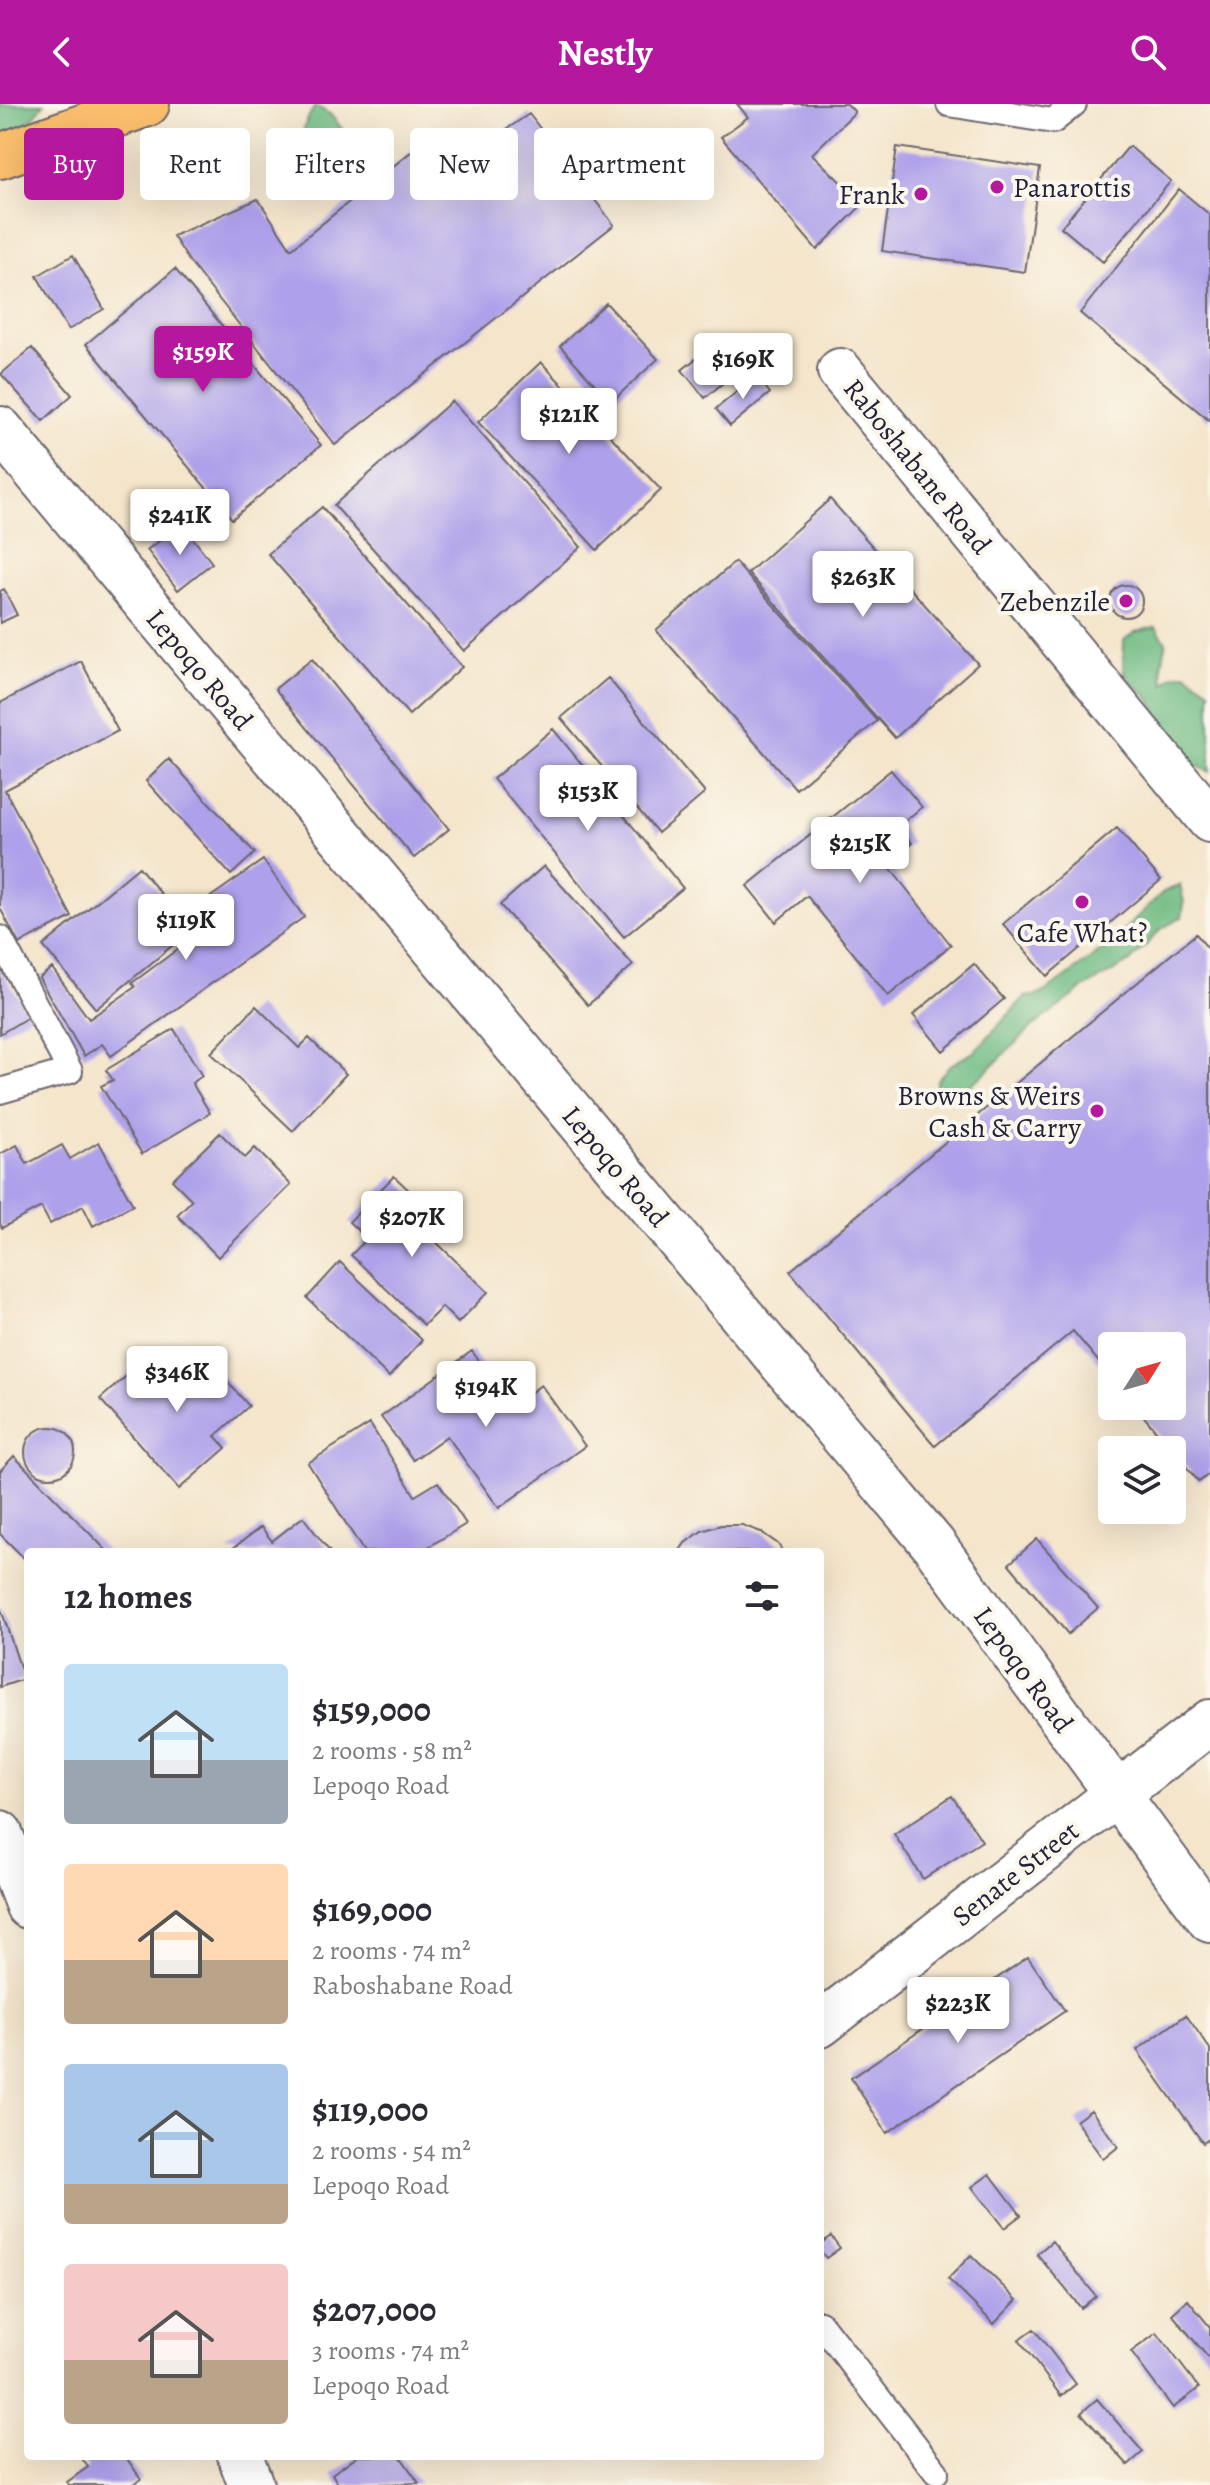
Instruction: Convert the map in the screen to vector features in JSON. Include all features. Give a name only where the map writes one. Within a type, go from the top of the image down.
[{"type":"main road","points":[[0,156],[129,107]]},
{"type":"street","name":"Raboshabane Road","points":[[840,371],[1210,820]]},
{"type":"street","name":"Lepoqo Road","points":[[0,429],[933,1544],[1210,1920]]},
{"type":"street","name":"Senate Street","points":[[824,2022],[1210,1722]]},
{"type":"street","points":[[0,1833],[24,1896]]},
{"type":"street","points":[[242,2460],[251,2485]]},
{"type":"lane","points":[[949,104],[1053,121],[1074,104]]},
{"type":"lane","points":[[0,938],[70,1071],[0,1091]]},
{"type":"lane","points":[[824,2328],[936,2472]]},
{"type":"green space","points":[[0,104],[44,104],[25,125],[0,134]]},
{"type":"green space","points":[[315,106],[330,114],[341,128],[304,128]]},
{"type":"green space","points":[[1156,627],[1166,642],[1162,667],[1164,684],[1173,675],[1186,673],[1210,690],[1210,772],[1191,763],[1148,697],[1128,679],[1123,670],[1124,640],[1135,632]]},
{"type":"green space","points":[[1180,885],[1184,903],[1182,917],[1161,929],[1130,962],[1084,988],[1032,1027],[964,1089],[935,1094],[937,1080],[950,1065],[974,1052],[1025,997],[1039,995],[1064,979],[1106,947],[1163,892]]},
{"type":"building","points":[[737,104],[847,104],[855,112],[812,154],[863,204],[817,250],[721,137],[748,117]]},
{"type":"building","points":[[529,114],[540,128],[534,128],[534,200],[595,200],[614,225],[335,445],[191,264],[173,236],[258,199],[291,249],[351,200],[394,200],[394,166],[410,153],[410,200],[518,200],[518,128],[508,128]]},
{"type":"building","points":[[1129,146],[1171,181],[1103,262],[1061,227]]},
{"type":"building","points":[[897,147],[1040,168],[1025,272],[882,251]]},
{"type":"building","points":[[1179,189],[1210,215],[1210,421],[1080,313]]},
{"type":"building","points":[[73,255],[104,309],[68,330],[37,276]]},
{"type":"building","points":[[175,269],[321,445],[232,519],[86,344]]},
{"type":"building","points":[[606,303],[658,359],[611,402],[560,346]]},
{"type":"building","points":[[32,348],[72,395],[43,421],[1,374]]},
{"type":"building","points":[[709,348],[731,376],[705,398],[682,370]]},
{"type":"building","points":[[541,362],[661,490],[597,550],[478,422]]},
{"type":"building","points":[[756,376],[770,393],[730,426],[716,409]]},
{"type":"building","points":[[452,401],[581,547],[464,651],[334,505]]},
{"type":"building","points":[[830,499],[978,664],[895,738],[748,573]]},
{"type":"building","points":[[322,507],[462,667],[409,715],[268,554]]},
{"type":"building","points":[[182,524],[212,563],[178,590],[147,550]]},
{"type":"building","points":[[735,562],[877,721],[796,789],[656,630]]},
{"type":"building","name":"Zebenzile","points":[[1126,585],[1137,590],[1142,601],[1137,612],[1126,617],[1115,612],[1110,601],[1115,590]]},
{"type":"building","points":[[4,589],[17,615],[0,623],[0,591]]},
{"type":"building","points":[[312,659],[449,829],[414,858],[275,689]]},
{"type":"building","points":[[81,661],[118,731],[5,790],[72,917],[19,944],[0,908],[0,703]]},
{"type":"building","points":[[608,678],[705,793],[658,833],[561,718]]},
{"type":"building","points":[[553,729],[683,888],[624,937],[493,779]]},
{"type":"building","points":[[169,759],[255,853],[231,875],[146,781]]},
{"type":"building","points":[[891,770],[922,807],[899,826],[912,843],[886,863],[951,945],[888,996],[807,896],[776,922],[747,886]]},
{"type":"building","name":"Cafe What?","points":[[1117,828],[1161,880],[1047,976],[1003,924]]},
{"type":"building","points":[[263,860],[304,917],[111,1056],[102,1044],[84,1056],[39,978],[52,968],[89,1019],[135,987],[132,983],[201,932],[188,913]]},
{"type":"building","points":[[544,866],[633,965],[588,1005],[500,905]]},
{"type":"building","points":[[139,867],[191,930],[96,1009],[43,946]]},
{"type":"building","name":"Browns & Weirs Cash & Carry","points":[[1196,934],[1210,951],[1210,1473],[1199,1482],[1186,1467],[1186,1436],[1160,1436],[1147,1420],[1186,1420],[1186,1332],[1098,1332],[1098,1361],[1073,1331],[935,1446],[790,1271]]},
{"type":"building","points":[[974,964],[1004,999],[943,1051],[913,1015]]},
{"type":"building","points":[[0,968],[30,1016],[0,1034]]},
{"type":"building","points":[[256,1006],[299,1048],[309,1038],[346,1074],[293,1131],[211,1053]]},
{"type":"building","points":[[174,1029],[202,1076],[192,1083],[210,1113],[142,1154],[101,1086],[113,1080],[106,1070]]},
{"type":"building","points":[[220,1133],[245,1158],[255,1148],[291,1185],[218,1257],[177,1215],[192,1200],[172,1180]]},
{"type":"building","points":[[99,1142],[133,1205],[93,1226],[83,1206],[50,1224],[41,1207],[2,1228],[0,1154],[17,1145],[27,1164],[62,1145],[70,1159]]},
{"type":"building","points":[[394,1176],[416,1197],[403,1210],[488,1292],[458,1323],[442,1307],[424,1325],[351,1255],[367,1239],[349,1222]]},
{"type":"building","points":[[340,1262],[422,1340],[389,1377],[307,1298]]},
{"type":"building","points":[[197,1347],[249,1406],[215,1436],[226,1448],[179,1489],[100,1399],[147,1358],[172,1387],[182,1379],[173,1368]]},
{"type":"building","points":[[472,1351],[511,1407],[541,1385],[585,1446],[499,1508],[447,1436],[413,1460],[381,1417]]},
{"type":"building","points":[[370,1424],[415,1496],[438,1482],[466,1524],[427,1548],[361,1548],[308,1463]]},
{"type":"building","points":[[50,1427],[67,1435],[75,1452],[67,1469],[50,1477],[33,1469],[25,1452],[33,1435]]},
{"type":"building","points":[[14,1456],[104,1548],[24,1548],[24,1558],[0,1534],[0,1471]]},
{"type":"building","points":[[303,1517],[327,1548],[233,1548],[261,1527],[272,1541]]},
{"type":"building","points":[[721,1525],[742,1525],[761,1532],[780,1548],[682,1548],[702,1531]]},
{"type":"building","points":[[1037,1539],[1098,1608],[1068,1634],[1009,1564]]},
{"type":"building","points":[[0,1606],[24,1679],[0,1687]]},
{"type":"building","points":[[952,1796],[982,1841],[923,1879],[894,1834]]},
{"type":"building","points":[[1028,1957],[1065,2011],[887,2133],[851,2078]]},
{"type":"building","points":[[1186,2015],[1210,2049],[1210,2138],[1203,2143],[1137,2050]]},
{"type":"building","points":[[1091,2110],[1118,2147],[1103,2159],[1076,2121]]},
{"type":"building","points":[[990,2174],[1021,2215],[1004,2228],[972,2187]]},
{"type":"building","points":[[831,2236],[840,2248],[826,2258],[824,2241]]},
{"type":"building","points":[[1052,2241],[1096,2296],[1081,2308],[1037,2254]]},
{"type":"building","points":[[971,2255],[1017,2300],[994,2324],[948,2279]]},
{"type":"building","points":[[1188,2300],[1210,2327],[1210,2360],[1172,2314]]},
{"type":"building","points":[[1034,2329],[1076,2384],[1061,2396],[1019,2340]]},
{"type":"building","points":[[1157,2333],[1199,2388],[1173,2408],[1131,2352]]},
{"type":"building","points":[[1097,2399],[1143,2452],[1128,2465],[1081,2413]]},
{"type":"building","points":[[83,2460],[128,2460],[141,2479],[132,2485],[69,2485],[67,2482],[88,2467]]},
{"type":"building","points":[[351,2460],[403,2460],[419,2483],[339,2485],[332,2474]]},
{"type":"place","name":"Panarottis","points":[[997,187]]},
{"type":"place","name":"Frank","points":[[921,194]]},
{"type":"place","name":"Zebenzile","points":[[1126,601]]},
{"type":"place","name":"Cafe What?","points":[[1082,902]]},
{"type":"place","name":"Browns & Weirs Cash & Carry","points":[[1097,1111]]}]
